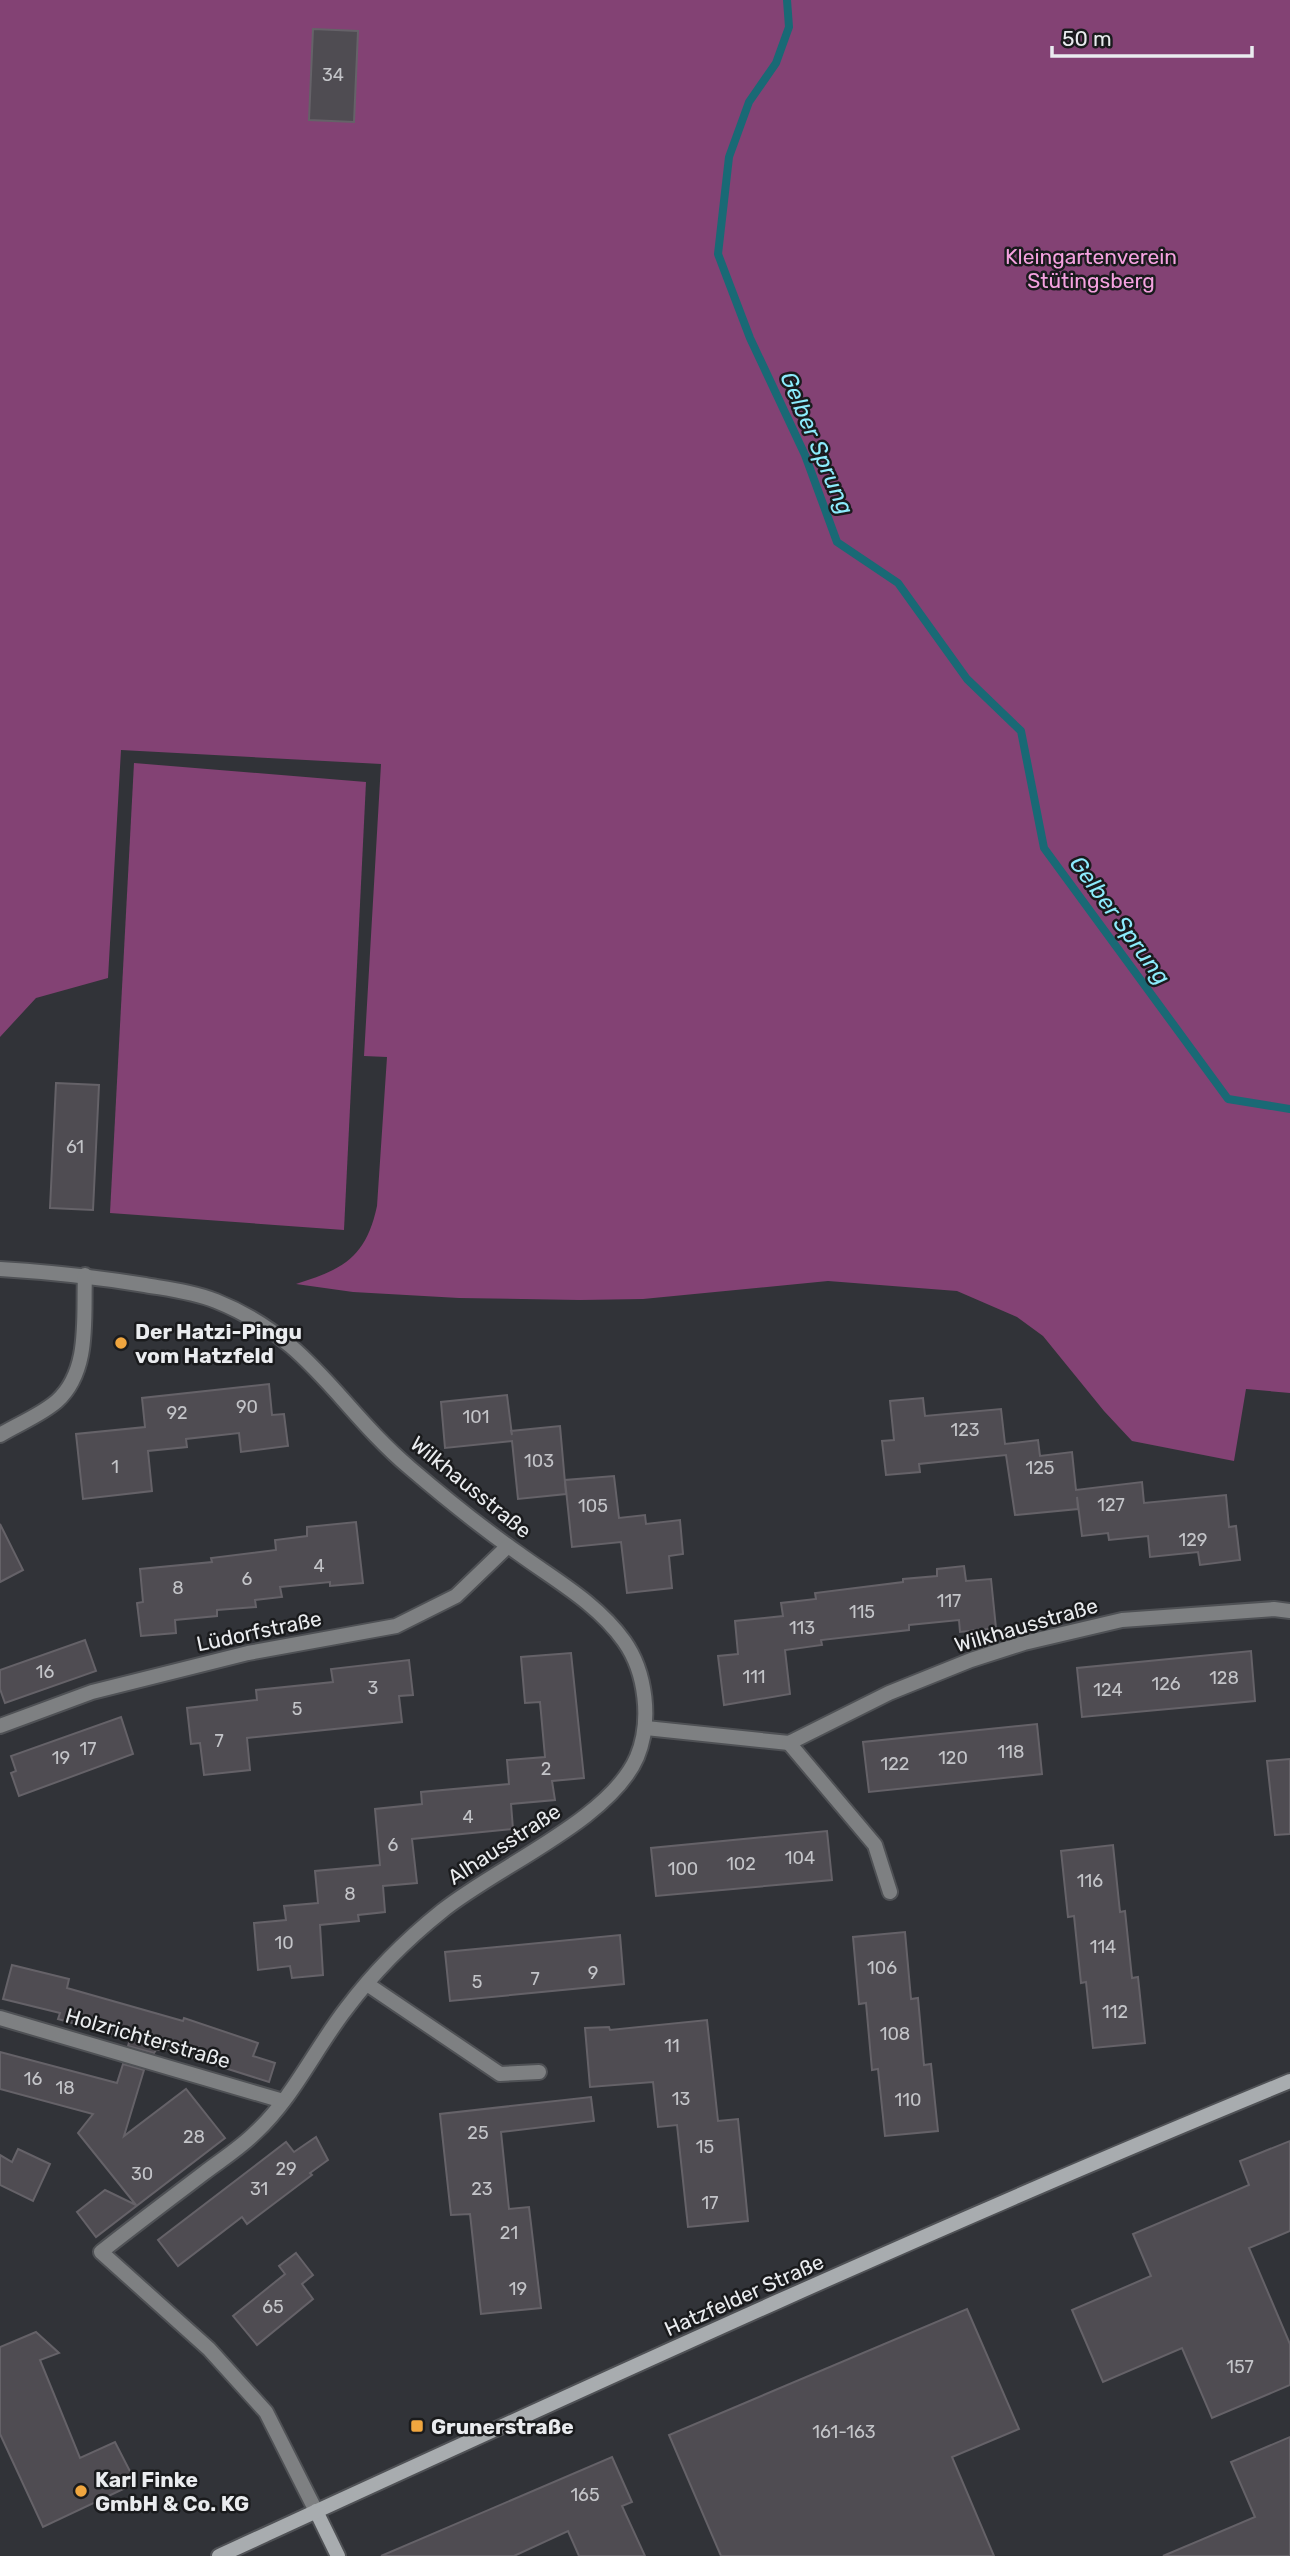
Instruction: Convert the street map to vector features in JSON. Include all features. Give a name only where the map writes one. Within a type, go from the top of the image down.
[{"type":"main road","name":"Hatzfelder Straße","points":[[219,2556],[531,2412],[1171,2130],[1290,2081]]},
{"type":"main road","points":[[316,2511],[338,2556]]},
{"type":"street","name":"Wilkhausstraße","points":[[0,1269],[85,1275],[213,1299],[268,1326],[308,1359],[406,1465],[508,1546],[599,1612],[626,1643],[644,1698],[646,1728]]},
{"type":"street","points":[[0,1435],[57,1401],[74,1379],[81,1358],[85,1275]]},
{"type":"street","name":"Lüdorfstraße","points":[[0,1726],[92,1692],[248,1653],[396,1626],[456,1596],[508,1546]]},
{"type":"street","name":"Wilkhausstraße","points":[[789,1743],[889,1693],[971,1660],[1068,1631],[1122,1620],[1274,1609],[1290,1611]]},
{"type":"street","points":[[646,1728],[789,1743],[875,1845],[890,1892]]},
{"type":"street","name":"Alhausstraße","points":[[316,2511],[266,2412],[209,2349],[101,2252],[255,2133],[283,2101],[345,2010],[399,1949],[442,1911],[490,1876],[569,1828],[615,1790],[636,1759],[646,1728]]},
{"type":"street","points":[[367,1984],[500,2074],[539,2072]]},
{"type":"street","name":"Holzrichterstraße","points":[[0,2018],[283,2101]]},
{"type":"green space","name":"Kleingartenverein Stütingsberg","points":[[0,0],[1290,0],[1290,1393],[1246,1389],[1234,1461],[1132,1441],[1043,1336],[1017,1317],[957,1291],[828,1281],[643,1299],[580,1300],[459,1298],[353,1292],[296,1284],[327,1273],[350,1258],[366,1238],[377,1206],[387,1057],[364,1056],[381,764],[121,750],[108,978],[36,998],[0,1037]]},
{"type":"green space","points":[[134,763],[366,782],[344,1230],[110,1213]]},
{"type":"building","points":[[313,29],[358,31],[354,122],[309,120]]},
{"type":"building","points":[[56,1083],[99,1085],[93,1210],[50,1208]]},
{"type":"building","points":[[269,1384],[272,1415],[284,1414],[288,1446],[241,1452],[239,1433],[186,1439],[187,1447],[148,1451],[152,1491],[83,1499],[76,1434],[145,1427],[142,1398]]},
{"type":"building","points":[[507,1395],[511,1431],[560,1426],[566,1494],[518,1499],[512,1441],[445,1448],[441,1402]]},
{"type":"building","points":[[923,1398],[925,1416],[1001,1409],[1005,1444],[1038,1440],[1040,1456],[1072,1452],[1076,1490],[1142,1482],[1144,1503],[1226,1495],[1229,1527],[1236,1526],[1240,1560],[1200,1565],[1198,1552],[1150,1557],[1148,1536],[1109,1540],[1108,1533],[1082,1536],[1077,1497],[1078,1509],[1015,1515],[1006,1455],[919,1464],[920,1472],[886,1475],[882,1441],[894,1440],[890,1401]]},
{"type":"building","points":[[614,1476],[619,1518],[645,1515],[646,1524],[680,1520],[683,1554],[669,1556],[672,1588],[627,1593],[621,1542],[572,1547],[565,1480]]},
{"type":"building","points":[[356,1522],[363,1583],[330,1586],[330,1582],[280,1587],[282,1597],[255,1600],[256,1607],[217,1610],[217,1616],[175,1620],[176,1633],[141,1636],[137,1603],[143,1602],[140,1569],[212,1562],[211,1558],[276,1550],[275,1540],[307,1536],[307,1527]]},
{"type":"building","points":[[0,1524],[23,1570],[0,1582]]},
{"type":"building","points":[[964,1566],[966,1581],[991,1579],[996,1628],[960,1632],[959,1620],[909,1625],[909,1630],[821,1640],[822,1645],[785,1650],[790,1694],[724,1705],[718,1656],[738,1654],[735,1621],[783,1616],[781,1603],[816,1599],[815,1593],[937,1576],[937,1569]]},
{"type":"building","points":[[85,1640],[96,1671],[5,1703],[0,1689],[0,1670]]},
{"type":"building","points":[[1251,1651],[1255,1701],[1082,1717],[1077,1668]]},
{"type":"building","points":[[571,1653],[584,1778],[552,1781],[555,1800],[511,1804],[513,1829],[412,1839],[417,1883],[383,1886],[385,1912],[358,1915],[359,1921],[320,1925],[323,1975],[292,1978],[290,1966],[258,1970],[254,1923],[286,1920],[284,1906],[318,1903],[315,1871],[380,1865],[375,1809],[422,1804],[421,1792],[509,1784],[507,1760],[545,1757],[540,1702],[525,1703],[521,1657]]},
{"type":"building","points":[[409,1660],[413,1695],[399,1696],[402,1722],[247,1738],[250,1770],[204,1775],[200,1743],[191,1744],[187,1708],[257,1700],[256,1690],[333,1682],[331,1669]]},
{"type":"building","points":[[121,1717],[133,1754],[19,1796],[11,1773],[16,1771],[11,1756]]},
{"type":"building","points":[[1037,1724],[1042,1774],[869,1792],[863,1742]]},
{"type":"building","points":[[1290,1759],[1290,1834],[1275,1835],[1267,1761]]},
{"type":"building","points":[[827,1831],[832,1880],[656,1896],[651,1848]]},
{"type":"building","points":[[1113,1845],[1120,1912],[1125,1911],[1132,1978],[1138,1977],[1145,2043],[1093,2048],[1086,1982],[1081,1983],[1074,1916],[1068,1917],[1061,1851]]},
{"type":"building","points":[[905,1932],[911,1999],[918,1998],[924,2065],[931,2064],[938,2131],[885,2136],[878,2069],[872,2070],[866,2003],[859,2004],[853,1937]]},
{"type":"building","points":[[620,1935],[624,1984],[450,2001],[445,1952]]},
{"type":"building","points":[[12,1965],[69,1979],[67,1988],[183,2021],[184,2018],[258,2043],[253,2056],[275,2063],[269,2082],[165,2049],[156,2050],[154,2053],[128,2046],[130,2039],[58,2019],[60,2013],[3,1999]]},
{"type":"building","points":[[707,2020],[718,2121],[738,2119],[748,2221],[688,2227],[677,2125],[658,2127],[653,2082],[590,2087],[585,2028],[609,2027],[610,2030]]},
{"type":"building","points":[[0,2052],[117,2083],[123,2064],[144,2070],[124,2136],[186,2089],[225,2138],[96,2237],[77,2212],[105,2190],[136,2205],[78,2133],[93,2114],[0,2089]]},
{"type":"building","points":[[591,2097],[594,2121],[501,2132],[509,2209],[529,2207],[541,2308],[481,2314],[470,2214],[451,2215],[440,2114]]},
{"type":"building","points":[[316,2137],[328,2160],[310,2173],[312,2175],[247,2224],[242,2217],[178,2266],[158,2240],[286,2142],[294,2152]]},
{"type":"building","points":[[1290,2141],[1290,2231],[1249,2248],[1290,2344],[1290,2385],[1212,2418],[1182,2348],[1103,2382],[1072,2310],[1151,2276],[1133,2234],[1249,2185],[1240,2161]]},
{"type":"building","points":[[18,2149],[50,2164],[33,2201],[0,2185],[0,2155],[12,2162]]},
{"type":"building","points":[[296,2253],[313,2275],[302,2284],[313,2299],[257,2345],[233,2316],[285,2274],[279,2266]]},
{"type":"building","points":[[967,2309],[1019,2429],[952,2457],[994,2556],[721,2556],[669,2435]]},
{"type":"building","points":[[36,2332],[59,2353],[40,2360],[80,2458],[115,2442],[136,2483],[43,2527],[0,2434],[0,2347]]},
{"type":"building","points":[[1290,2437],[1290,2556],[1163,2556],[1255,2517],[1231,2462]]},
{"type":"building","points":[[612,2457],[632,2502],[622,2506],[645,2556],[579,2556],[568,2531],[514,2556],[381,2556]]},
{"type":"waterway","name":"Gelber Sprung","points":[[787,0],[789,27],[776,63],[749,102],[729,157],[718,254],[750,338],[805,455],[837,542],[898,583],[967,679],[1021,731],[1044,848],[1228,1099],[1290,1109]]},
{"type":"place","name":"Der Hatzi-Pingu vom Hatzfeld","points":[[121,1343]]},
{"type":"place","name":"Grunerstraße","points":[[417,2426]]},
{"type":"place","name":"Karl Finke GmbH & Co. KG","points":[[81,2491]]}]
